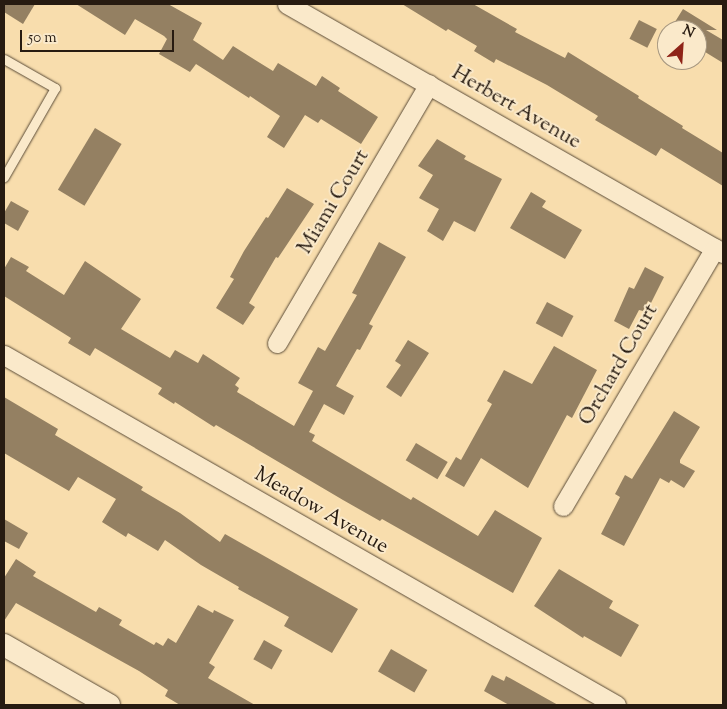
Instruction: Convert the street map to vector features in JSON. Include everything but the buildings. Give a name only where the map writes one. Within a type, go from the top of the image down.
[{"type":"street","name":"Herbert Avenue","points":[[287,4],[719,251]]},
{"type":"street","name":"Miami Court","points":[[277,343],[429,84]]},
{"type":"street","name":"Orchard Court","points":[[563,506],[719,251]]},
{"type":"street","name":"Meadow Avenue","points":[[4,355],[616,705]]},
{"type":"street","points":[[4,645],[109,705]]},
{"type":"lane","points":[[4,59],[55,88],[4,177]]}]
